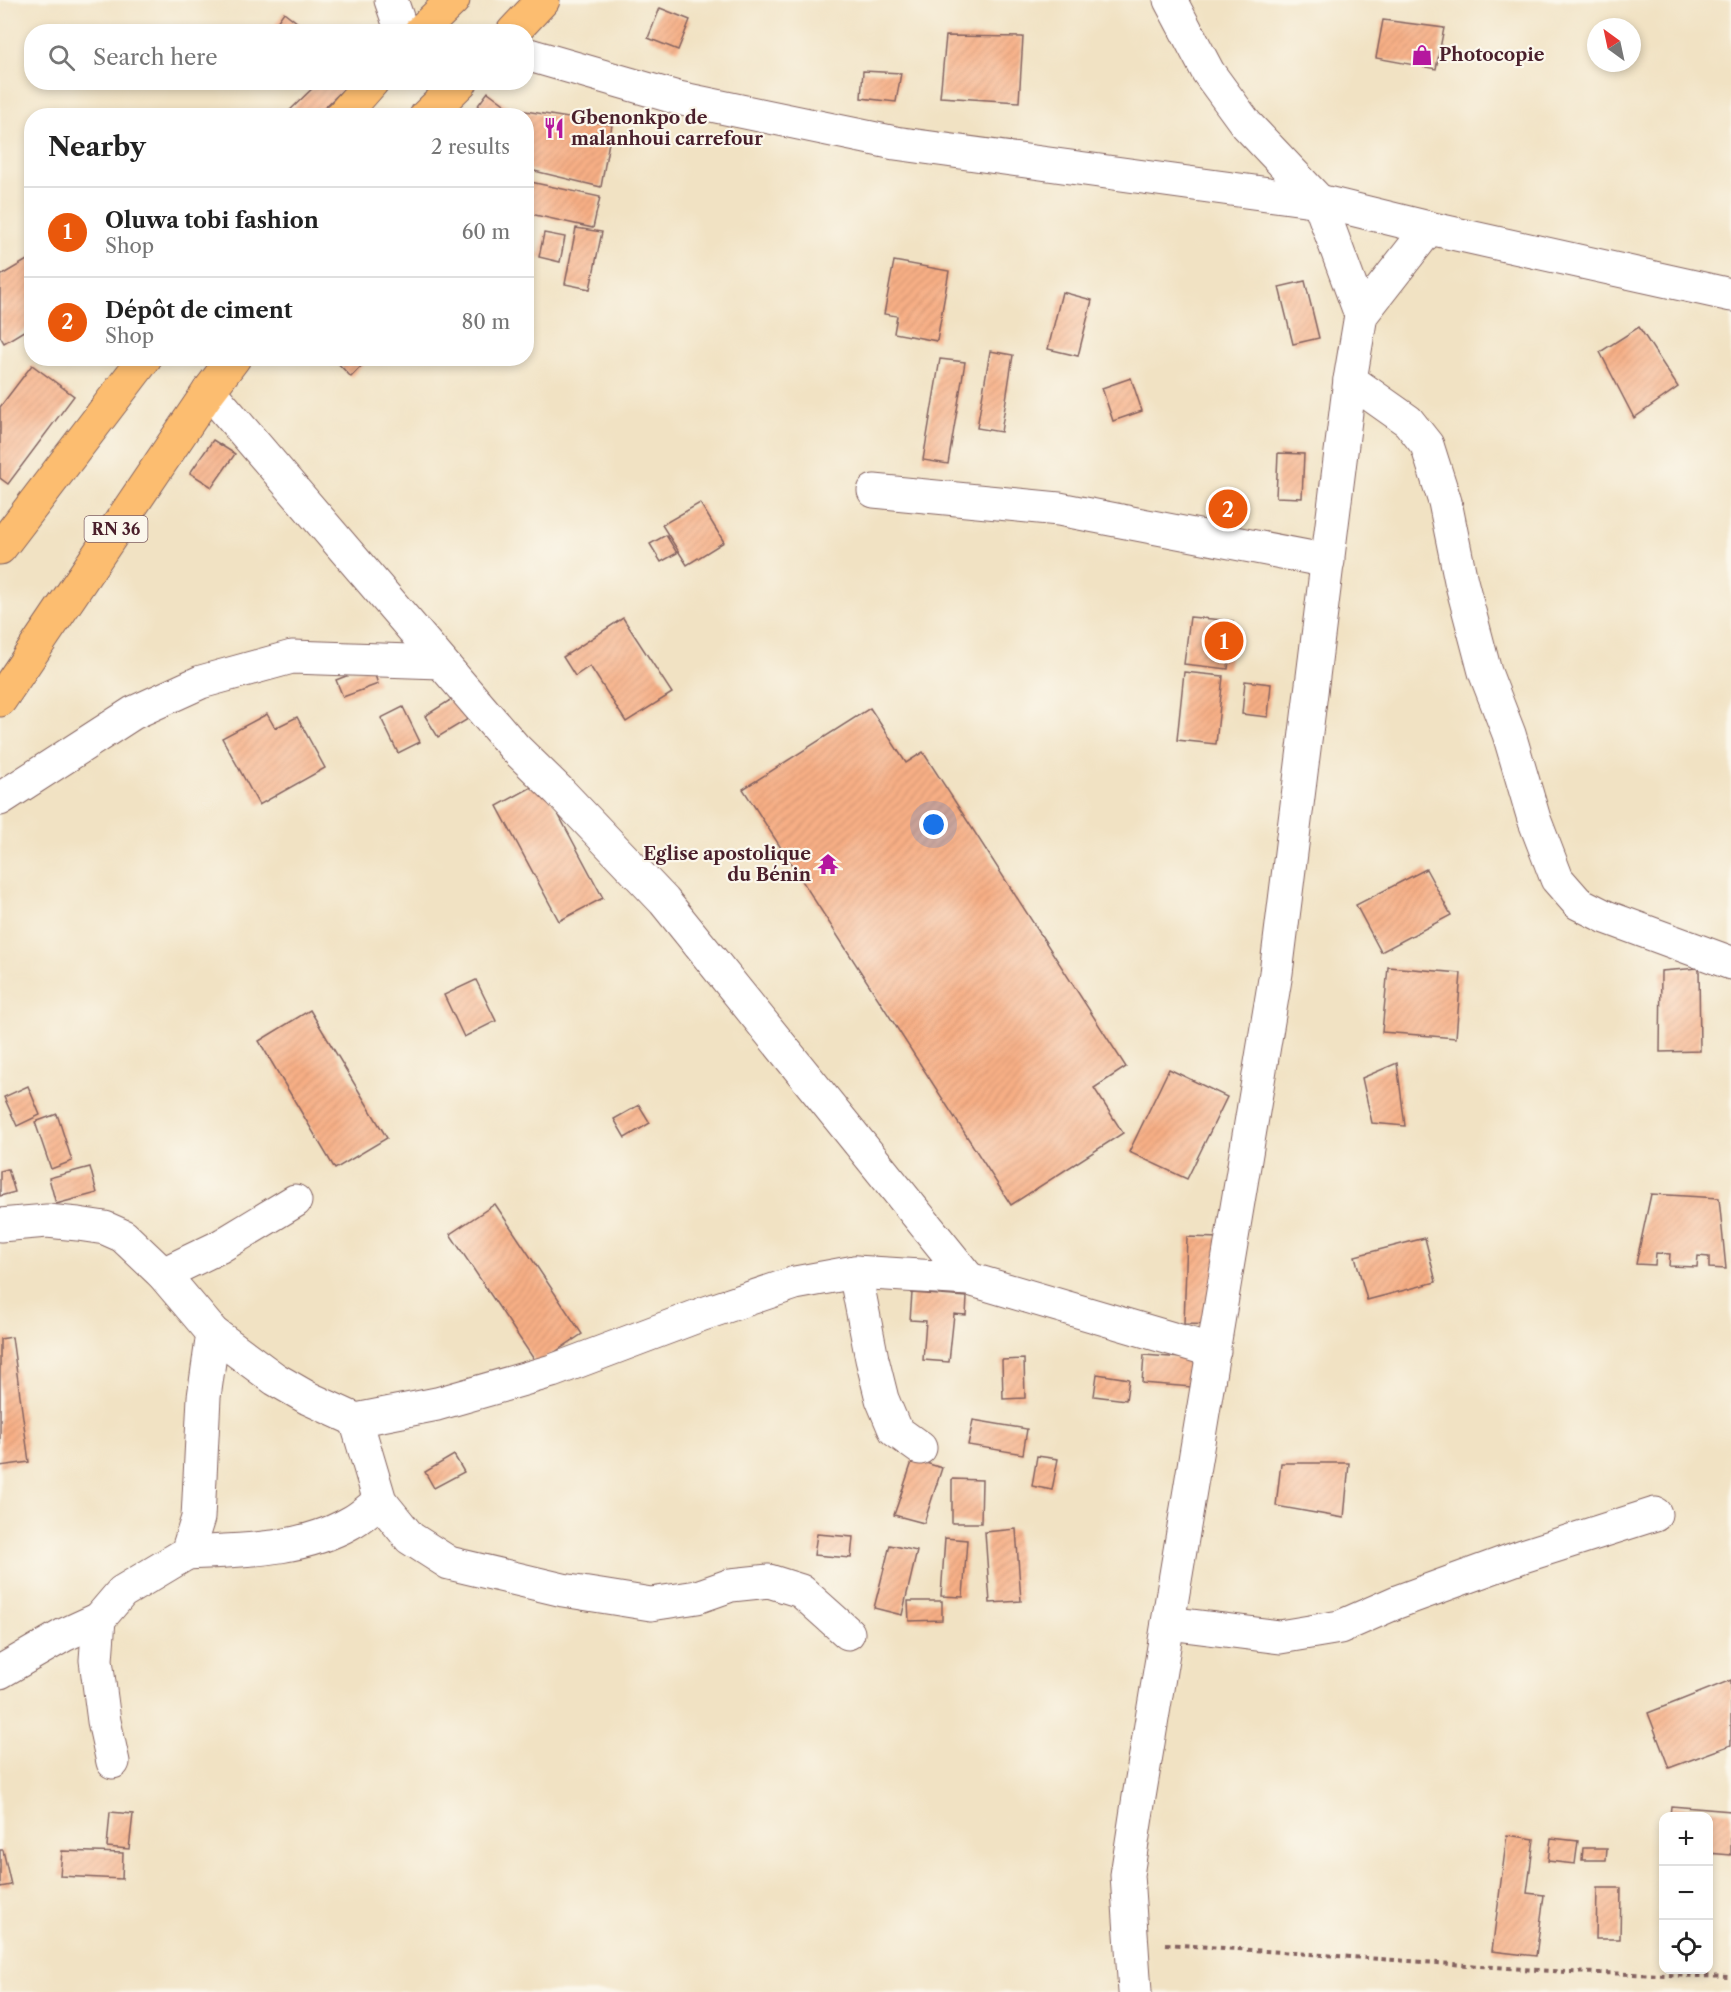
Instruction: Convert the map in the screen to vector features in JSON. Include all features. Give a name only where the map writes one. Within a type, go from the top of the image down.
[{"type":"main road","points":[[428,24],[453,0]]},
{"type":"main road","points":[[520,24],[543,0]]},
{"type":"main road","points":[[349,108],[365,90]]},
{"type":"main road","points":[[434,108],[453,90]]},
{"type":"main road","points":[[0,548],[140,366]]},
{"type":"main road","name":"RN 36","points":[[0,700],[228,366]]},
{"type":"street","points":[[392,0],[400,24]]},
{"type":"street","points":[[1170,0],[1208,72],[1246,124],[1319,201],[1361,315]]},
{"type":"street","points":[[534,56],[678,98],[895,143],[1319,201],[1429,228],[1731,295]]},
{"type":"street","points":[[1135,1992],[1127,1875],[1276,973],[1350,380],[1361,315],[1429,228]]},
{"type":"street","points":[[1350,380],[1408,421],[1426,445],[1445,502],[1461,581],[1485,672],[1509,734],[1534,819],[1557,879],[1578,903],[1606,917],[1731,963]]},
{"type":"street","points":[[209,391],[514,747],[664,902],[969,1279]]},
{"type":"street","points":[[874,491],[1059,509],[1328,561]]},
{"type":"street","points":[[0,799],[133,713],[201,682],[291,657],[440,662]]},
{"type":"street","points":[[163,1274],[219,1247],[295,1201]]},
{"type":"street","points":[[0,1225],[47,1221],[105,1228],[123,1236],[163,1274],[213,1333],[275,1379],[308,1398],[356,1420],[437,1404],[552,1371],[703,1314],[795,1283],[855,1272],[969,1279],[1215,1351]]},
{"type":"street","points":[[855,1272],[882,1399],[896,1430],[920,1448]]},
{"type":"street","points":[[187,1553],[198,1518],[204,1397],[213,1333]]},
{"type":"street","points":[[356,1420],[380,1501],[410,1538],[448,1563],[563,1590],[651,1605],[697,1597],[731,1585],[769,1581],[801,1591],[848,1633]]},
{"type":"street","points":[[0,1672],[64,1635],[99,1618],[122,1592],[187,1553],[246,1550],[304,1542],[350,1523],[380,1501]]},
{"type":"street","points":[[1168,1623],[1280,1637],[1341,1627],[1397,1602],[1523,1556],[1655,1514]]},
{"type":"street","points":[[99,1618],[96,1660],[104,1721],[113,1762]]},
{"type":"path","points":[[1133,1942],[1566,1972],[1731,1977]]},
{"type":"building","points":[[660,8],[690,20],[678,50],[648,38]]},
{"type":"building","points":[[284,12],[299,24],[276,24]]},
{"type":"building","points":[[1383,20],[1444,28],[1436,69],[1376,58]]},
{"type":"building","points":[[946,36],[1023,37],[1019,102],[940,97]]},
{"type":"building","points":[[863,71],[901,73],[896,102],[861,98]]},
{"type":"building","points":[[311,90],[343,90],[324,108],[292,108]]},
{"type":"building","points":[[488,92],[508,107],[507,108],[476,108]]},
{"type":"building","points":[[534,112],[612,125],[601,187],[534,171]]},
{"type":"building","points":[[534,183],[600,197],[593,228],[534,215]]},
{"type":"building","points":[[576,228],[602,232],[590,289],[565,284]]},
{"type":"building","points":[[544,233],[565,237],[560,262],[539,257]]},
{"type":"building","points":[[894,261],[949,271],[937,341],[894,333],[897,316],[884,314]]},
{"type":"building","points":[[24,262],[24,331],[4,343],[0,336],[0,276]]},
{"type":"building","points":[[1305,281],[1319,338],[1293,344],[1279,287]]},
{"type":"building","points":[[1062,292],[1092,300],[1078,356],[1048,349]]},
{"type":"building","points":[[1639,327],[1678,387],[1634,418],[1600,352]]},
{"type":"building","points":[[990,351],[1013,355],[1001,432],[977,428]]},
{"type":"building","points":[[940,359],[965,362],[948,464],[923,460]]},
{"type":"building","points":[[31,366],[74,396],[8,484],[0,478],[0,407]]},
{"type":"building","points":[[341,366],[361,366],[351,377]]},
{"type":"building","points":[[1131,378],[1142,411],[1113,421],[1102,388]]},
{"type":"building","points":[[213,440],[235,454],[212,487],[190,473]]},
{"type":"building","points":[[1278,453],[1304,454],[1302,498],[1276,497]]},
{"type":"building","points":[[700,503],[724,542],[687,565],[662,525]]},
{"type":"building","points":[[666,535],[677,553],[661,562],[650,544]]},
{"type":"building","points":[[1190,617],[1233,621],[1228,669],[1184,664]]},
{"type":"building","points":[[623,618],[672,693],[626,722],[590,666],[575,676],[563,657]]},
{"type":"building","points":[[372,666],[378,684],[343,697],[336,680]]},
{"type":"building","points":[[1184,672],[1223,676],[1216,744],[1177,740]]},
{"type":"building","points":[[1245,681],[1271,684],[1268,717],[1242,714]]},
{"type":"building","points":[[455,697],[468,719],[438,737],[425,716]]},
{"type":"building","points":[[403,707],[420,742],[398,753],[381,718]]},
{"type":"building","points":[[870,708],[906,763],[923,752],[1126,1067],[1094,1088],[1123,1133],[1011,1205],[743,789]]},
{"type":"building","points":[[267,714],[275,728],[297,717],[325,768],[259,805],[222,738]]},
{"type":"building","points":[[541,782],[603,898],[559,921],[497,806]]},
{"type":"building","points":[[1426,869],[1451,915],[1381,952],[1356,905]]},
{"type":"building","points":[[1388,967],[1461,973],[1456,1038],[1382,1032]]},
{"type":"building","points":[[1699,968],[1700,1051],[1660,1052],[1661,971]]},
{"type":"building","points":[[476,980],[496,1021],[464,1037],[444,995]]},
{"type":"building","points":[[310,1010],[387,1138],[335,1169],[259,1041]]},
{"type":"building","points":[[1397,1063],[1405,1126],[1372,1123],[1362,1078]]},
{"type":"building","points":[[1169,1069],[1227,1097],[1187,1179],[1129,1152]]},
{"type":"building","points":[[28,1086],[40,1115],[17,1126],[4,1097]]},
{"type":"building","points":[[639,1105],[650,1123],[625,1138],[614,1119]]},
{"type":"building","points":[[57,1114],[72,1161],[51,1169],[35,1122]]},
{"type":"building","points":[[90,1167],[97,1193],[56,1204],[49,1178]]},
{"type":"building","points":[[8,1169],[15,1192],[0,1196],[0,1171]]},
{"type":"building","points":[[1651,1194],[1719,1198],[1726,1269],[1709,1268],[1709,1257],[1698,1256],[1697,1267],[1669,1266],[1670,1254],[1656,1253],[1655,1265],[1636,1264]]},
{"type":"building","points":[[495,1204],[582,1334],[537,1364],[450,1234]]},
{"type":"building","points":[[1187,1237],[1220,1238],[1217,1325],[1184,1324]]},
{"type":"building","points":[[1425,1238],[1436,1282],[1367,1300],[1355,1256]]},
{"type":"building","points":[[912,1293],[967,1297],[966,1315],[954,1314],[949,1362],[923,1360],[926,1321],[910,1320]]},
{"type":"building","points":[[12,1337],[29,1462],[0,1466],[0,1339]]},
{"type":"building","points":[[1144,1355],[1195,1359],[1192,1387],[1142,1383]]},
{"type":"building","points":[[1024,1359],[1025,1398],[1003,1399],[1002,1360]]},
{"type":"building","points":[[1097,1374],[1129,1379],[1126,1400],[1094,1396]]},
{"type":"building","points":[[973,1420],[1027,1429],[1023,1454],[968,1445]]},
{"type":"building","points":[[454,1455],[464,1472],[434,1488],[425,1472]]},
{"type":"building","points":[[1037,1456],[1058,1459],[1052,1490],[1032,1486]]},
{"type":"building","points":[[913,1459],[942,1468],[924,1523],[894,1515]]},
{"type":"building","points":[[1281,1463],[1349,1463],[1344,1518],[1276,1506]]},
{"type":"building","points":[[952,1479],[982,1480],[981,1523],[952,1523]]},
{"type":"building","points":[[1016,1529],[1021,1601],[990,1603],[985,1532]]},
{"type":"building","points":[[817,1534],[853,1537],[851,1558],[814,1555]]},
{"type":"building","points":[[945,1538],[967,1540],[963,1597],[941,1596]]},
{"type":"building","points":[[890,1545],[917,1551],[902,1615],[874,1608]]},
{"type":"building","points":[[908,1601],[942,1601],[942,1620],[909,1621]]},
{"type":"building","points":[[1731,1680],[1731,1745],[1669,1768],[1648,1713]]},
{"type":"building","points":[[1671,1806],[1731,1811],[1731,1855],[1713,1853],[1713,1812],[1670,1812]]},
{"type":"building","points":[[110,1812],[133,1814],[129,1849],[107,1847]]},
{"type":"building","points":[[1507,1835],[1534,1839],[1527,1893],[1544,1895],[1536,1956],[1492,1951]]},
{"type":"building","points":[[1551,1838],[1578,1841],[1575,1864],[1548,1861]]},
{"type":"building","points":[[1583,1848],[1607,1848],[1606,1860],[1582,1860]]},
{"type":"building","points":[[0,1850],[3,1850],[11,1885],[0,1887]]},
{"type":"building","points":[[62,1851],[123,1853],[122,1879],[60,1876]]},
{"type":"building","points":[[1597,1888],[1621,1888],[1620,1939],[1596,1939]]},
{"type":"place","name":"Photocopie","points":[[1422,55]]},
{"type":"place","name":"Gbenonkpo de malanhoui carrefour","points":[[554,128]]},
{"type":"place","name":"Dépôt de ciment","points":[[1228,509]]},
{"type":"place","name":"Oluwa tobi fashion","points":[[1224,641]]},
{"type":"place","name":"Eglise apostolique du Bénin","points":[[828,864]]}]
